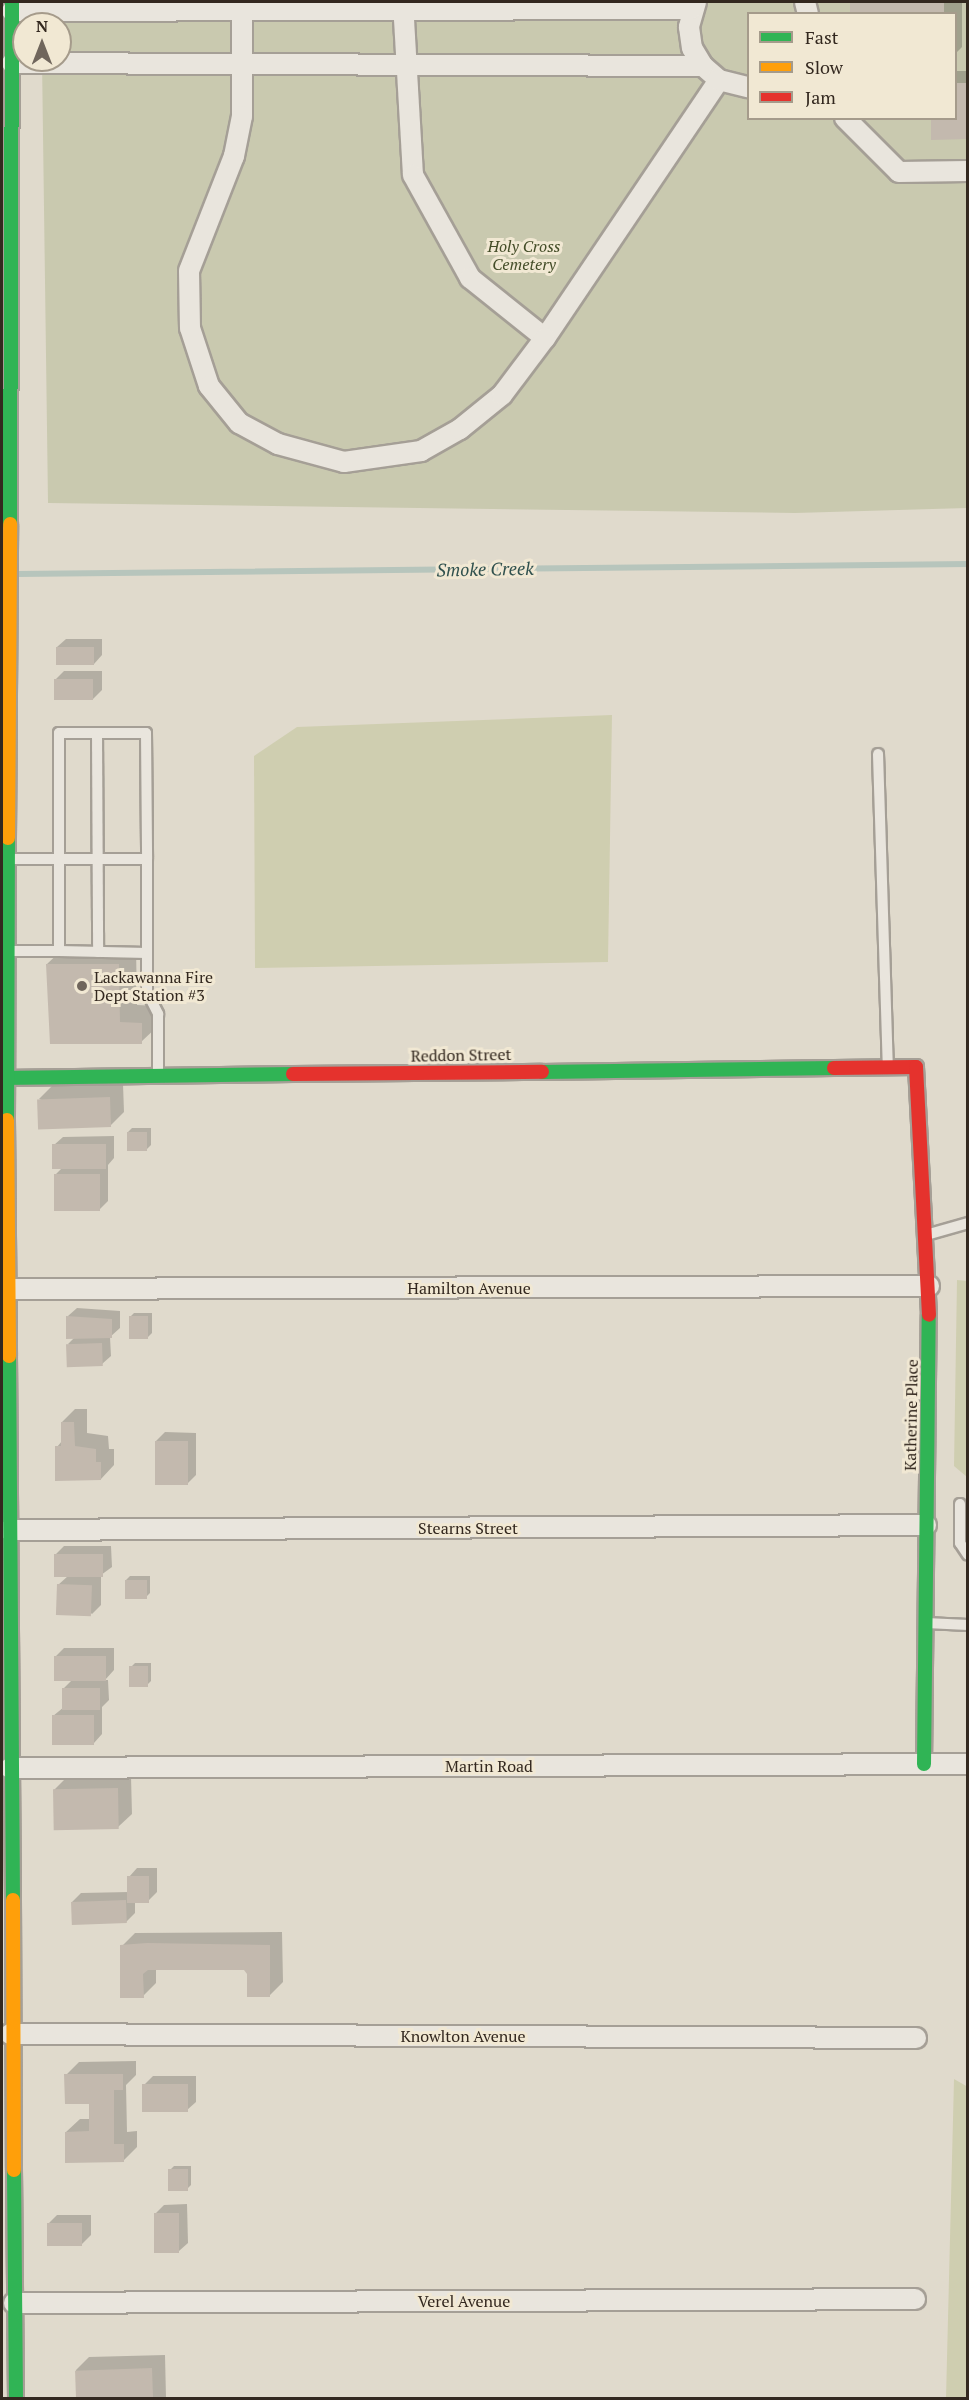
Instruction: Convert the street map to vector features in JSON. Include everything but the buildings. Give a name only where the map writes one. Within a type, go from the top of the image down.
[{"type":"main road","points":[[12,63],[6,392],[6,518],[10,630],[5,770],[8,951],[4,1078],[5,1227],[8,1289],[5,1397],[9,1530],[5,1651],[10,2034],[6,2068],[10,2315],[16,2398]]},
{"type":"main road","name":"Reddon Street","points":[[4,1078],[916,1067]]},
{"type":"main road","name":"Katherine Place","points":[[916,1067],[929,1286],[924,1764]]},
{"type":"street","points":[[12,6],[242,10],[403,6],[694,5],[689,27],[692,48],[703,66],[719,80],[747,87]]},
{"type":"street","points":[[403,6],[404,64],[413,175],[470,278],[545,338]]},
{"type":"street","points":[[242,10],[242,116],[234,156],[189,271],[190,328],[209,386],[239,423],[278,444],[344,462],[421,451],[460,429],[502,395],[545,338],[719,80]]},
{"type":"street","points":[[72,63],[703,66]]},
{"type":"street","points":[[846,120],[899,172],[968,171]]},
{"type":"street","name":"Hamilton Avenue","points":[[8,1289],[929,1286]]},
{"type":"street","name":"Stearns Street","points":[[9,1530],[926,1525]]},
{"type":"street","name":"Martin Road","points":[[6,1768],[968,1764]]},
{"type":"street","name":"Knowlton Avenue","points":[[10,2034],[916,2038]]},
{"type":"street","name":"Verel Avenue","points":[[10,2315],[915,2299]]},
{"type":"lane","points":[[59,951],[59,733],[146,733],[147,992],[158,1014],[158,1076]]},
{"type":"lane","points":[[97,733],[98,952]]},
{"type":"lane","points":[[878,754],[888,1067]]},
{"type":"lane","points":[[8,859],[147,859]]},
{"type":"lane","points":[[8,951],[147,953]]},
{"type":"lane","points":[[926,1235],[968,1223]]},
{"type":"lane","points":[[960,1504],[960,1543],[968,1555]]},
{"type":"lane","points":[[925,1623],[968,1625]]},
{"type":"green space","name":"Holy Cross Cemetery","points":[[42,2],[967,2],[967,508],[795,513],[48,503],[42,72],[72,72],[72,12],[42,12]]},
{"type":"green space","points":[[612,715],[608,962],[255,968],[254,756],[297,727]]},
{"type":"green space","points":[[957,1280],[967,1281],[967,1477],[954,1466]]},
{"type":"green space","points":[[954,2079],[968,2087],[967,2398],[946,2398]]},
{"type":"waterway","name":"Smoke Creek","points":[[17,574],[968,564]]},
{"type":"traffic: fast","points":[[10,524],[12,2]]},
{"type":"traffic: fast","points":[[7,1120],[8,838]]},
{"type":"traffic: fast","points":[[542,1072],[834,1068]]},
{"type":"traffic: fast","points":[[2,1078],[293,1074]]},
{"type":"traffic: fast","points":[[924,1764],[929,1315]]},
{"type":"traffic: fast","points":[[9,1356],[13,1900]]},
{"type":"traffic: fast","points":[[14,2170],[16,2398]]},
{"type":"traffic: slow","points":[[8,838],[10,524]]},
{"type":"traffic: slow","points":[[7,1120],[9,1356]]},
{"type":"traffic: slow","points":[[13,1900],[14,2170]]},
{"type":"traffic: jam","points":[[834,1068],[916,1067],[929,1315]]},
{"type":"traffic: jam","points":[[293,1074],[542,1072]]},
{"type":"place","name":"Lackawanna Fire Dept Station #3","points":[[82,986]]}]
